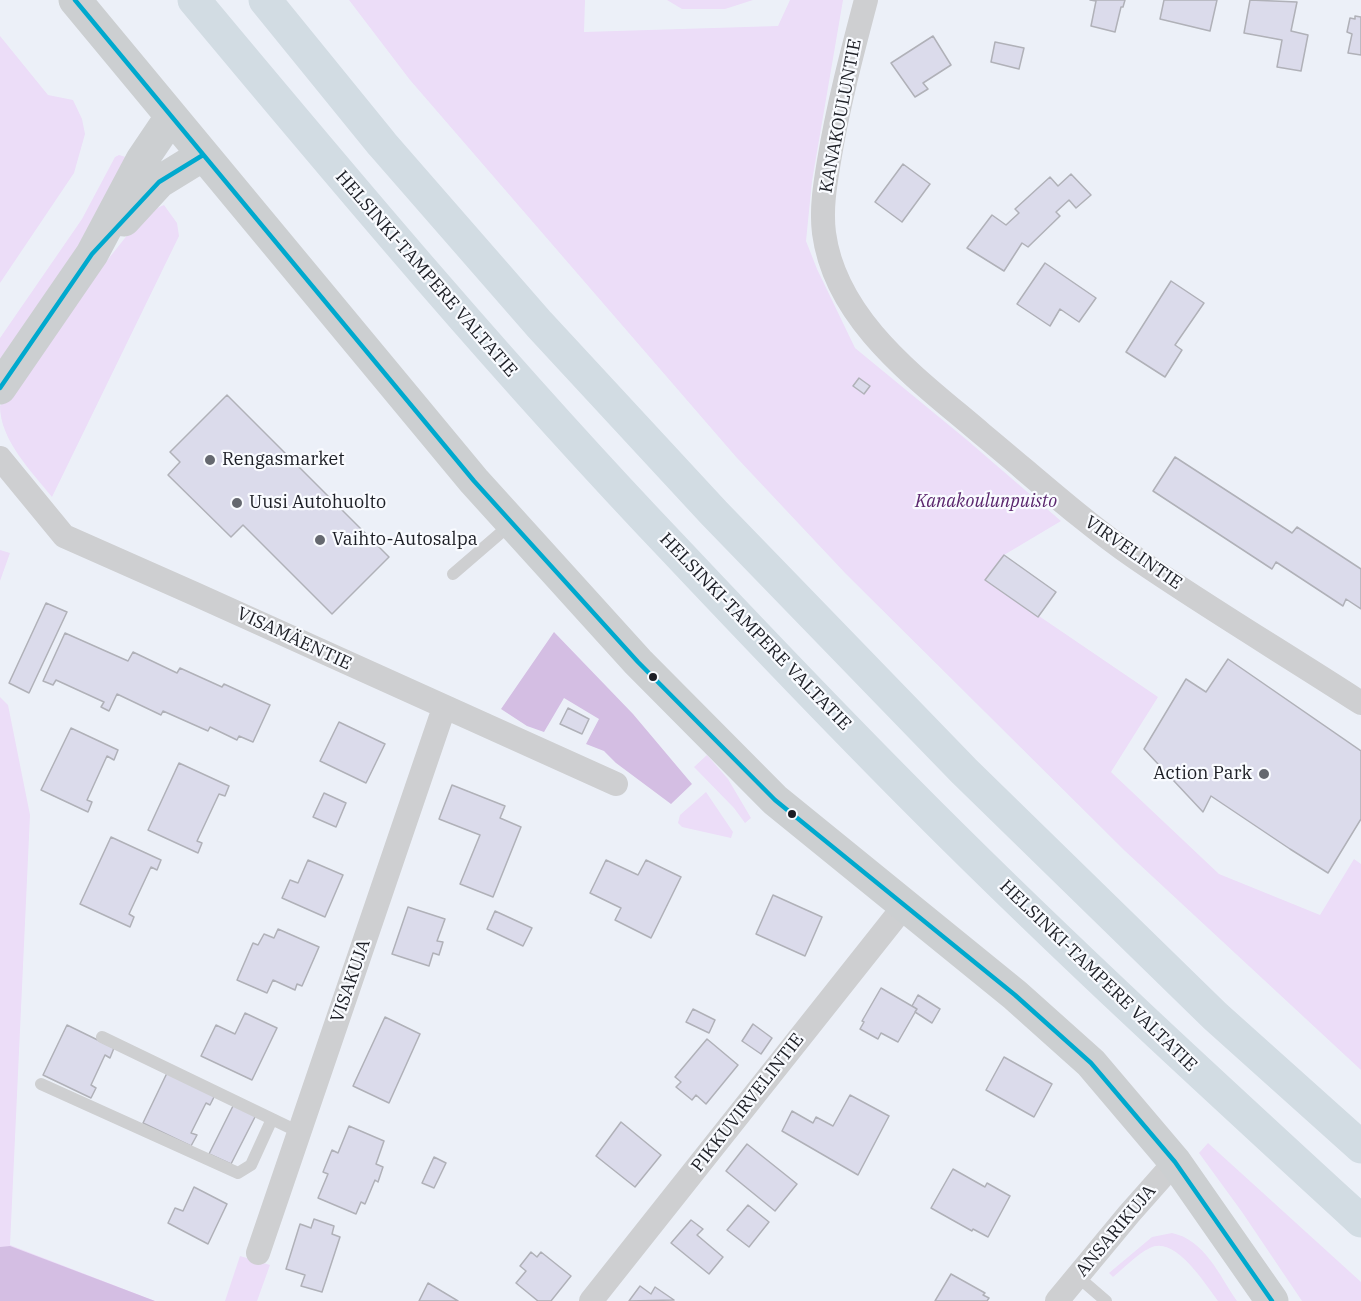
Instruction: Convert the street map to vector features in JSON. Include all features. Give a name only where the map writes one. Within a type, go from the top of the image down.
[{"type":"highway","name":"HELSINKI-TAMPERE VALTATIE","points":[[194,0],[341,176],[501,360],[672,548],[928,812],[1180,1055],[1361,1221]]},
{"type":"highway","points":[[265,0],[381,144],[500,279],[714,513],[964,771],[1215,1016],[1361,1147]]},
{"type":"main road","points":[[75,0],[474,481],[638,662],[775,800],[1015,995],[1091,1063],[1175,1162],[1272,1301]]},
{"type":"main road","points":[[0,388],[92,254],[142,160],[171,117]]},
{"type":"main road","points":[[92,254],[159,182],[203,155]]},
{"type":"street","name":"KANAKOULUNTIE","points":[[824,234],[825,188],[833,135],[866,0]]},
{"type":"street","name":"VIRVELINTIE","points":[[824,234],[837,277],[854,308],[876,339],[924,386],[1098,530],[1137,559],[1361,703]]},
{"type":"street","name":"VISAMÄENTIE","points":[[0,458],[64,536],[616,784]]},
{"type":"street","name":"VISAKUJA","points":[[258,1253],[444,708]]},
{"type":"street","name":"PIKKUVIRVELINTIE","points":[[591,1301],[905,905]]},
{"type":"street","name":"ANSARIKUJA","points":[[1057,1301],[1175,1162]]},
{"type":"lane","points":[[453,574],[512,523]]},
{"type":"lane","points":[[102,1037],[299,1132]]},
{"type":"lane","points":[[41,1084],[238,1173],[251,1165],[272,1119]]},
{"type":"lane","points":[[1077,1276],[1106,1301]]},
{"type":"green space","name":"Kanakoulunpuisto","points":[[349,0],[585,0],[584,32],[778,26],[790,0],[843,0],[812,181],[806,241],[855,348],[1061,521],[1004,555],[986,580],[1158,697],[1111,772],[1219,874],[1320,915],[1354,859],[1361,864],[1361,1070],[1125,851],[846,574],[737,458],[410,80]]},
{"type":"green space","points":[[667,0],[753,0],[725,9],[682,9]]},
{"type":"green space","points":[[0,36],[48,95],[73,100],[82,119],[85,134],[74,173],[0,283]]},
{"type":"green space","points":[[119,155],[129,158],[132,162],[0,370],[0,338],[82,219],[115,157]]},
{"type":"green space","points":[[164,205],[177,223],[179,236],[52,497],[11,443],[1,419],[0,406],[55,326],[144,214]]},
{"type":"green space","points":[[0,550],[10,553],[0,581]]},
{"type":"green space","points":[[0,697],[8,705],[30,815],[10,1245],[155,1301],[0,1301]]},
{"type":"green space","points":[[707,755],[728,779],[751,818],[745,823],[734,808],[694,767]]},
{"type":"green space","points":[[706,792],[733,832],[731,838],[682,827],[678,823],[680,815]]},
{"type":"green space","points":[[1208,1143],[1361,1282],[1361,1301],[1302,1301],[1199,1153]]},
{"type":"green space","points":[[1172,1233],[1194,1243],[1202,1251],[1237,1301],[1218,1301],[1188,1263],[1169,1248],[1160,1246],[1150,1248],[1140,1254],[1113,1277],[1109,1273],[1152,1237]]},
{"type":"green space","points":[[240,1256],[270,1265],[257,1301],[225,1301]]},
{"type":"shaded area","points":[[554,632],[633,714],[692,784],[671,804],[616,763],[604,751],[586,744],[599,719],[564,698],[544,732],[527,726],[501,709]]},
{"type":"shaded area","points":[[10,1246],[155,1301],[0,1301],[0,1247]]},
{"type":"building","points":[[1090,0],[1125,0],[1115,32],[1091,26],[1096,1]]},
{"type":"building","points":[[1164,0],[1217,0],[1210,31],[1160,19]]},
{"type":"building","points":[[1250,0],[1297,2],[1291,31],[1308,35],[1301,71],[1277,67],[1282,40],[1244,33]]},
{"type":"building","points":[[1355,16],[1361,17],[1361,55],[1348,53],[1352,34],[1347,32],[1350,18],[1355,19]]},
{"type":"building","points":[[933,36],[951,65],[923,83],[928,89],[915,97],[891,63]]},
{"type":"building","points":[[995,42],[1024,48],[1019,69],[991,62]]},
{"type":"building","points":[[903,164],[930,184],[902,222],[875,202]]},
{"type":"building","points":[[1071,174],[1091,195],[1076,208],[1069,200],[1056,212],[1060,216],[1028,247],[1022,243],[1004,271],[967,248],[992,215],[1006,225],[1019,213],[1015,209],[1050,177],[1058,186]]},
{"type":"building","points":[[1045,263],[1096,298],[1079,322],[1060,309],[1050,326],[1017,304]]},
{"type":"building","points":[[1171,281],[1204,303],[1175,345],[1182,350],[1165,377],[1126,352]]},
{"type":"building","points":[[859,378],[870,386],[864,394],[853,386]]},
{"type":"building","points":[[227,395],[389,557],[332,614],[243,525],[231,537],[168,475],[180,462],[170,452]]},
{"type":"building","points":[[1175,457],[1292,533],[1297,527],[1361,569],[1361,609],[1346,599],[1343,606],[1276,562],[1272,569],[1153,491]]},
{"type":"building","points":[[1004,555],[1056,592],[1038,617],[985,580]]},
{"type":"building","points":[[46,603],[67,612],[29,693],[9,683]]},
{"type":"building","points":[[65,633],[128,661],[133,652],[177,673],[180,668],[222,687],[224,684],[270,705],[253,742],[239,736],[237,740],[210,727],[208,731],[163,711],[161,715],[117,694],[109,711],[101,707],[104,702],[56,680],[53,685],[43,681]]},
{"type":"building","name":"Action Park","points":[[1228,659],[1361,751],[1361,819],[1328,873],[1211,796],[1203,812],[1144,749],[1186,679],[1206,692]]},
{"type":"building","points":[[568,708],[589,719],[582,734],[560,724]]},
{"type":"building","points":[[339,722],[385,744],[366,783],[320,761]]},
{"type":"building","points":[[71,728],[118,750],[114,760],[107,756],[87,800],[92,802],[88,812],[41,790]]},
{"type":"building","points":[[179,763],[229,786],[225,796],[219,794],[197,841],[202,843],[198,853],[148,830]]},
{"type":"building","points":[[452,785],[505,806],[500,818],[521,827],[493,897],[460,884],[480,835],[439,819]]},
{"type":"building","points":[[324,793],[346,803],[336,827],[313,817]]},
{"type":"building","points":[[111,837],[161,860],[157,870],[151,867],[129,914],[134,917],[130,927],[80,904]]},
{"type":"building","points":[[308,860],[343,875],[325,917],[282,898],[290,880],[298,883]]},
{"type":"building","points":[[606,860],[638,875],[646,860],[681,877],[651,938],[615,920],[621,908],[590,893]]},
{"type":"building","points":[[773,895],[822,917],[805,956],[756,934]]},
{"type":"building","points":[[408,907],[445,919],[437,941],[443,942],[439,955],[433,953],[429,966],[392,954]]},
{"type":"building","points":[[495,911],[532,928],[523,946],[487,929]]},
{"type":"building","points":[[278,929],[319,947],[302,986],[297,984],[295,990],[273,980],[267,993],[237,980],[253,943],[258,945],[264,934],[274,938]]},
{"type":"building","points":[[881,988],[917,1009],[898,1042],[881,1033],[878,1039],[860,1029],[864,1022],[862,1021]]},
{"type":"building","points":[[918,995],[940,1009],[932,1023],[915,1012],[917,1009],[912,1006]]},
{"type":"building","points":[[693,1009],[715,1020],[709,1033],[686,1022]]},
{"type":"building","points":[[245,1013],[277,1028],[252,1080],[201,1056],[216,1025],[235,1034]]},
{"type":"building","points":[[385,1017],[420,1034],[389,1103],[353,1086]]},
{"type":"building","points":[[753,1024],[772,1038],[761,1054],[742,1041]]},
{"type":"building","points":[[67,1025],[114,1048],[110,1058],[105,1055],[91,1085],[96,1088],[91,1098],[43,1075]]},
{"type":"building","points":[[707,1039],[738,1065],[706,1104],[696,1095],[692,1100],[676,1087],[681,1082],[675,1077]]},
{"type":"building","points":[[1004,1057],[1052,1084],[1034,1117],[986,1090]]},
{"type":"building","points":[[167,1073],[215,1095],[210,1105],[206,1103],[191,1133],[197,1135],[191,1146],[143,1123]]},
{"type":"building","points":[[850,1095],[889,1116],[858,1175],[782,1131],[792,1111],[813,1123],[816,1117],[833,1126]]},
{"type":"building","points":[[234,1104],[256,1115],[231,1164],[209,1154]]},
{"type":"building","points":[[621,1122],[661,1155],[635,1187],[596,1156]]},
{"type":"building","points":[[349,1126],[384,1141],[376,1164],[383,1167],[378,1182],[375,1180],[365,1204],[361,1202],[356,1214],[318,1198],[328,1174],[323,1172],[332,1150],[338,1153]]},
{"type":"building","points":[[747,1144],[797,1184],[775,1211],[726,1171]]},
{"type":"building","points":[[434,1157],[446,1163],[434,1188],[422,1183]]},
{"type":"building","points":[[953,1169],[985,1187],[987,1183],[1010,1196],[988,1237],[973,1229],[972,1231],[931,1208]]},
{"type":"building","points":[[194,1187],[227,1204],[208,1244],[168,1223],[175,1208],[183,1211]]},
{"type":"building","points":[[748,1205],[769,1222],[749,1247],[727,1230]]},
{"type":"building","points":[[314,1219],[334,1226],[332,1234],[340,1237],[322,1292],[301,1286],[305,1275],[286,1269],[300,1224],[311,1228]]},
{"type":"building","points":[[691,1220],[703,1229],[697,1235],[723,1257],[709,1274],[671,1243]]},
{"type":"building","points":[[531,1252],[537,1257],[541,1252],[571,1276],[551,1301],[538,1301],[516,1283],[526,1271],[520,1266]]},
{"type":"building","points":[[951,1274],[985,1293],[983,1295],[989,1298],[987,1301],[935,1301]]},
{"type":"building","points":[[428,1283],[458,1301],[419,1301]]},
{"type":"building","points":[[640,1286],[651,1294],[655,1287],[674,1300],[629,1301]]},
{"type":"transit line","points":[[75,0],[474,481],[638,662],[775,800],[1015,995],[1091,1063],[1175,1162],[1272,1301]]},
{"type":"transit line","points":[[0,388],[92,254],[159,182],[203,155]]},
{"type":"place","name":"Rengasmarket","points":[[210,460]]},
{"type":"place","name":"Uusi Autohuolto","points":[[237,503]]},
{"type":"place","name":"Vaihto-Autosalpa","points":[[320,540]]},
{"type":"place","name":"Action Park","points":[[1264,774]]}]
